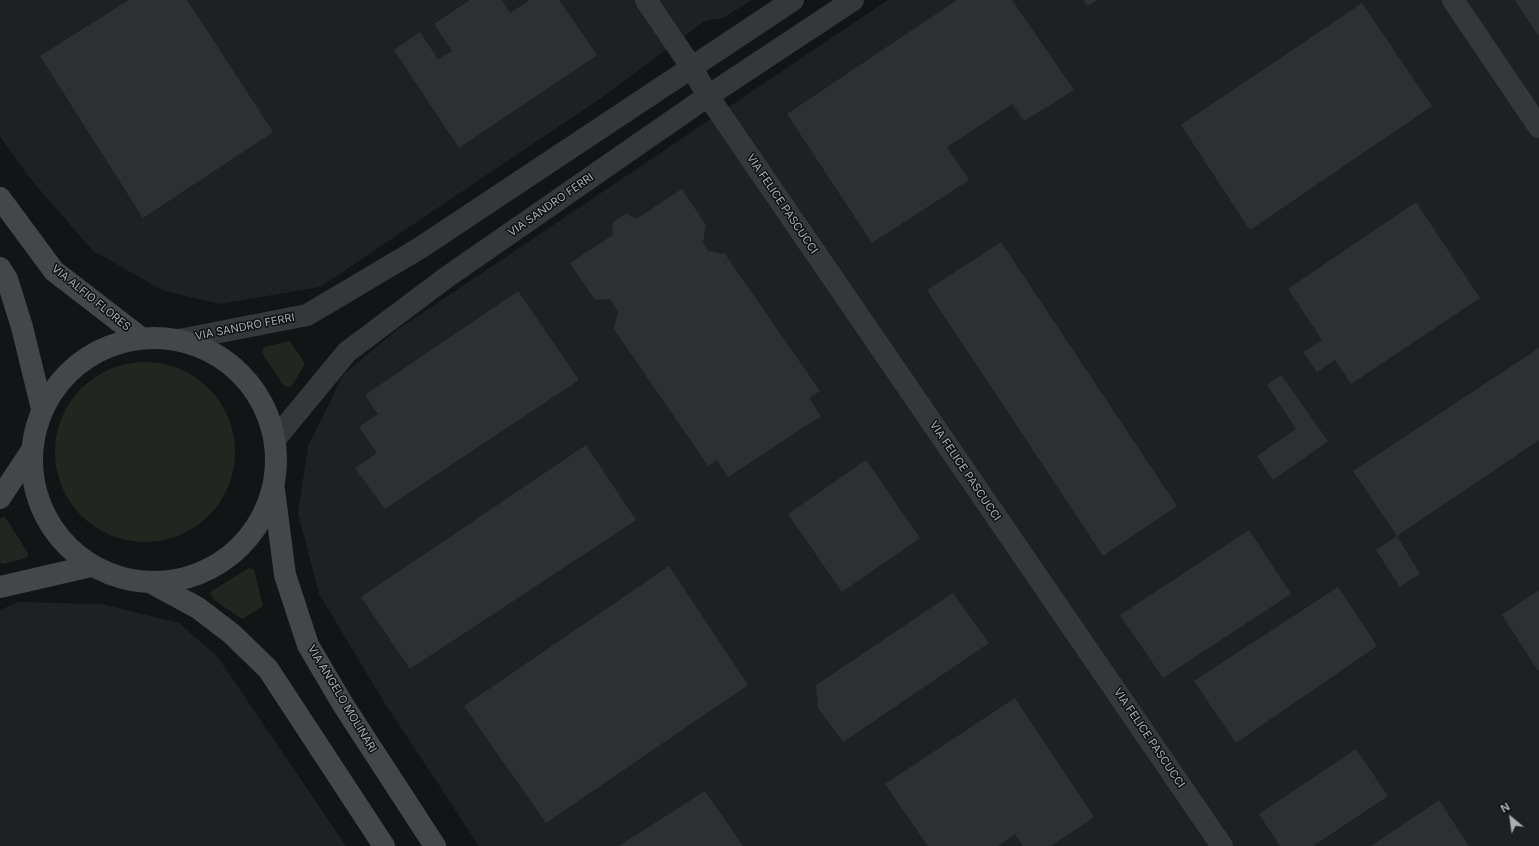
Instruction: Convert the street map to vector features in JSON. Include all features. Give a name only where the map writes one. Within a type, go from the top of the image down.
[{"type":"street","name":"VIA FELICE PASCUCCI","points":[[646,0],[692,68],[708,96],[1222,846]]},
{"type":"street","name":"VIA SANDRO FERRI","points":[[179,340],[308,315],[420,248],[792,0]]},
{"type":"street","name":"VIA SANDRO FERRI","points":[[276,438],[347,352],[447,277],[708,96],[852,0]]},
{"type":"street","points":[[1453,0],[1539,127]]},
{"type":"street","name":"VIA ALFIO FLORES","points":[[0,198],[54,271],[141,338]]},
{"type":"street","points":[[0,268],[7,279],[22,327],[42,409]]},
{"type":"street","points":[[141,338],[179,340],[214,352],[243,374],[264,404],[276,438],[278,464],[274,490],[257,528],[229,558],[192,577],[152,583],[120,578],[91,566],[65,544],[45,516],[34,484],[32,450],[42,409],[66,374],[101,350],[141,338]]},
{"type":"street","points":[[0,498],[32,450]]},
{"type":"street","name":"VIA ANGELO MOLINARI","points":[[274,490],[286,576],[308,645],[342,703],[435,846]]},
{"type":"street","points":[[0,587],[91,566]]},
{"type":"street","points":[[152,583],[198,608],[232,634],[268,669],[384,846]]},
{"type":"shaded area","points":[[0,0],[752,0],[723,18],[705,21],[594,103],[320,287],[220,304],[164,291],[93,251],[28,176],[0,136]]},
{"type":"shaded area","points":[[888,0],[1539,0],[1539,846],[479,846],[384,702],[319,594],[298,513],[308,446],[343,375],[394,332]]},
{"type":"shaded area","points":[[290,341],[305,364],[291,387],[284,386],[262,353],[264,347]]},
{"type":"shaded area","points":[[145,362],[163,364],[179,369],[195,377],[214,395],[220,402],[231,426],[235,452],[233,470],[228,486],[220,502],[202,521],[195,527],[171,538],[145,542],[127,540],[111,535],[95,527],[76,509],[70,502],[59,478],[55,452],[57,434],[62,418],[70,402],[88,383],[95,377],[119,366]]},
{"type":"shaded area","points":[[5,517],[28,553],[27,558],[2,564],[0,561],[0,520],[1,518]]},
{"type":"shaded area","points":[[249,568],[254,570],[263,606],[242,619],[213,599],[210,592]]},
{"type":"shaded area","points":[[18,602],[102,604],[179,623],[217,656],[346,846],[0,846],[0,610]]},
{"type":"building","points":[[129,0],[187,0],[273,132],[143,218],[40,56]]},
{"type":"building","points":[[470,0],[502,0],[510,13],[530,0],[559,0],[597,55],[459,148],[394,50],[420,32],[438,59],[452,51],[434,24]]},
{"type":"building","points":[[957,0],[1012,0],[1074,90],[1024,121],[1012,104],[947,147],[969,180],[872,243],[787,114]]},
{"type":"building","points":[[1084,0],[1097,0],[1088,6]]},
{"type":"building","points":[[1515,0],[1539,0],[1539,37]]},
{"type":"building","points":[[1362,3],[1432,106],[1250,230],[1181,125]]},
{"type":"building","points":[[682,189],[706,225],[703,242],[708,251],[725,254],[820,391],[809,398],[821,416],[728,477],[717,460],[708,466],[614,329],[618,312],[610,299],[595,300],[570,263],[613,235],[612,224],[617,219],[627,214],[636,219]]},
{"type":"building","points":[[1416,202],[1480,298],[1351,384],[1335,360],[1317,372],[1303,352],[1322,340],[1288,289]]},
{"type":"building","points":[[1001,242],[1177,506],[1103,556],[927,290]]},
{"type":"building","points":[[518,291],[579,380],[385,509],[355,468],[377,453],[359,427],[378,414],[365,395]]},
{"type":"building","points":[[1539,348],[1539,440],[1397,536],[1353,471]]},
{"type":"building","points":[[1281,375],[1328,441],[1273,480],[1257,456],[1296,429],[1267,385]]},
{"type":"building","points":[[586,445],[636,520],[410,669],[361,597]]},
{"type":"building","points":[[866,460],[920,538],[842,592],[788,514]]},
{"type":"building","points":[[1249,530],[1291,594],[1163,678],[1120,615]]},
{"type":"building","points":[[1397,536],[1420,574],[1400,587],[1376,550]]},
{"type":"building","points":[[669,566],[748,685],[546,823],[464,706]]},
{"type":"building","points":[[1338,587],[1377,646],[1236,743],[1194,681]]},
{"type":"building","points":[[1539,590],[1539,672],[1502,615]]},
{"type":"building","points":[[953,593],[989,643],[843,742],[818,708],[816,685]]},
{"type":"building","points":[[1015,698],[1094,817],[1051,846],[1023,846],[1015,834],[998,846],[928,846],[885,784]]},
{"type":"building","points":[[1356,749],[1388,796],[1313,846],[1280,846],[1259,814]]},
{"type":"building","points":[[705,791],[743,846],[619,846]]},
{"type":"building","points":[[1439,800],[1469,846],[1371,846]]}]
